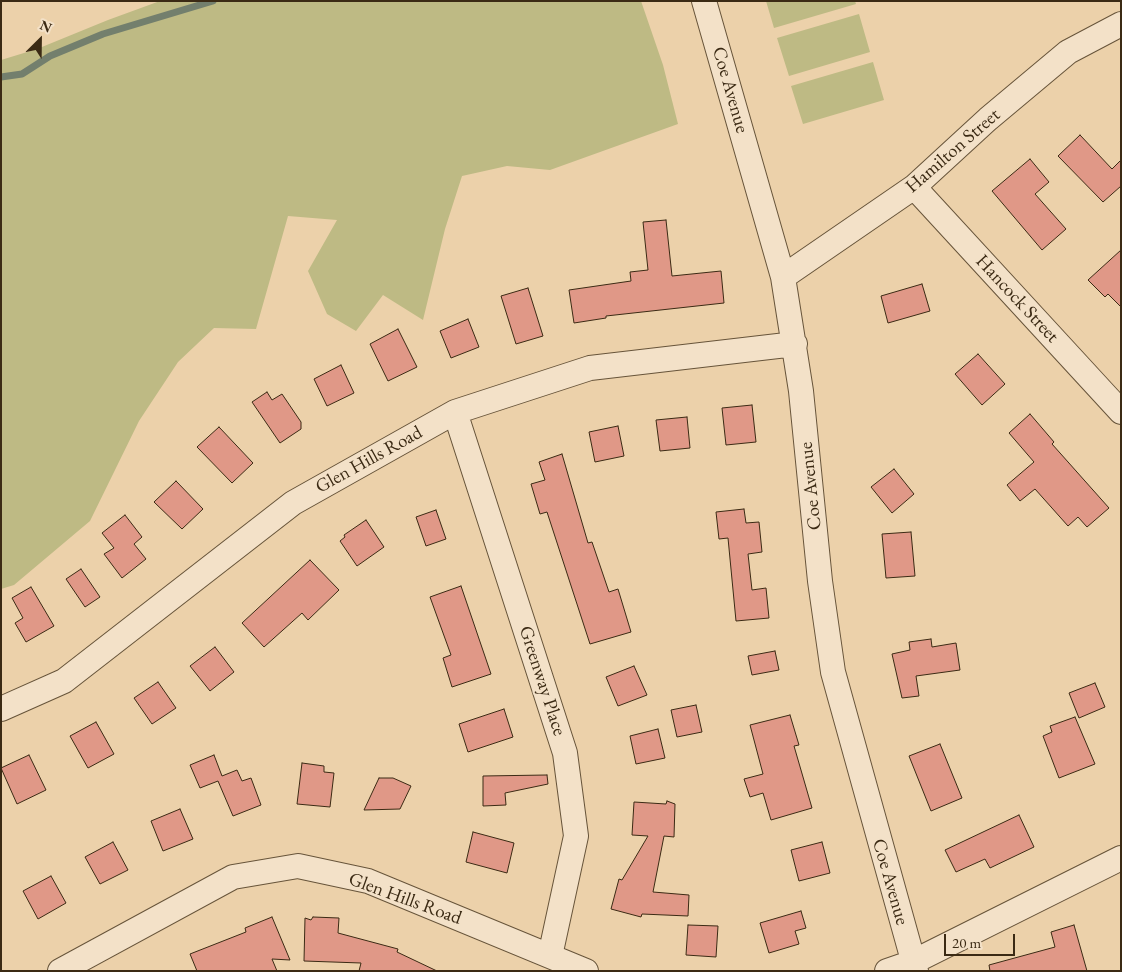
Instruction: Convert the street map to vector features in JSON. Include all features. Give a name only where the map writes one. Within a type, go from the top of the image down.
[{"type":"street","name":"Coe Avenue","points":[[704,1],[784,277],[795,344],[820,581],[833,672],[915,966]]},
{"type":"street","name":"Hamilton Street","points":[[784,277],[914,187],[988,119],[1068,52],[1121,24]]},
{"type":"street","name":"Hancock Street","points":[[914,187],[1121,412]]},
{"type":"street","name":"Glen Hills Road","points":[[1,709],[64,681],[293,503],[455,412],[590,368],[795,344]]},
{"type":"street","name":"Greenway Place","points":[[455,412],[565,753],[576,836],[550,956]]},
{"type":"street","points":[[887,971],[915,966],[1121,858]]},
{"type":"street","name":"Glen Hills Road","points":[[60,971],[233,877],[298,866],[368,882],[586,971]]},
{"type":"shaded area","points":[[160,1],[641,1],[663,65],[678,124],[550,170],[507,166],[462,176],[445,229],[423,320],[383,295],[356,331],[327,314],[308,271],[337,220],[288,216],[256,329],[214,328],[178,362],[139,421],[90,521],[14,585],[1,589],[1,60],[37,49]]},
{"type":"shaded area","points":[[766,1],[855,1],[856,4],[774,28]]},
{"type":"shaded area","points":[[859,14],[870,52],[789,76],[777,38]]},
{"type":"shaded area","points":[[873,62],[884,100],[803,124],[791,86]]},
{"type":"building","points":[[1080,135],[1112,169],[1121,160],[1121,186],[1103,202],[1058,156]]},
{"type":"building","points":[[1030,159],[1049,182],[1035,194],[1066,229],[1042,250],[992,191]]},
{"type":"building","points":[[666,220],[672,276],[721,271],[724,303],[606,316],[606,318],[574,323],[569,290],[631,281],[630,272],[648,270],[643,222]]},
{"type":"building","points":[[1121,250],[1121,307],[1108,294],[1105,297],[1088,280]]},
{"type":"building","points":[[922,284],[930,311],[888,323],[881,296]]},
{"type":"building","points":[[528,288],[543,336],[516,344],[501,296]]},
{"type":"building","points":[[468,319],[479,347],[451,358],[440,331]]},
{"type":"building","points":[[398,329],[417,367],[388,381],[370,344]]},
{"type":"building","points":[[978,354],[1005,384],[982,405],[955,374]]},
{"type":"building","points":[[341,365],[354,393],[327,406],[314,379]]},
{"type":"building","points":[[267,392],[272,400],[282,394],[301,422],[301,429],[280,443],[252,402]]},
{"type":"building","points":[[752,405],[756,442],[726,445],[722,408]]},
{"type":"building","points":[[1030,414],[1054,442],[1052,444],[1109,508],[1087,527],[1078,517],[1068,526],[1035,489],[1020,501],[1007,485],[1034,462],[1009,433]]},
{"type":"building","points":[[687,417],[690,448],[660,451],[656,420]]},
{"type":"building","points":[[618,426],[624,456],[595,462],[589,432]]},
{"type":"building","points":[[219,427],[253,463],[232,483],[197,447]]},
{"type":"building","points":[[562,454],[588,543],[592,542],[609,592],[618,589],[631,632],[590,644],[547,512],[540,514],[531,484],[545,480],[539,462]]},
{"type":"building","points":[[894,469],[914,494],[892,513],[871,487]]},
{"type":"building","points":[[176,481],[203,509],[182,529],[154,502]]},
{"type":"building","points":[[744,509],[746,523],[759,522],[762,552],[748,554],[752,590],[766,588],[769,618],[736,621],[728,538],[719,539],[716,512]]},
{"type":"building","points":[[436,510],[446,539],[426,546],[416,517]]},
{"type":"building","points":[[125,515],[142,537],[134,544],[146,559],[122,578],[104,554],[114,548],[102,533]]},
{"type":"building","points":[[366,520],[384,547],[357,566],[340,541],[345,537],[344,535]]},
{"type":"building","points":[[911,532],[915,576],[886,578],[882,534]]},
{"type":"building","points":[[310,560],[339,590],[308,620],[302,613],[264,647],[242,623]]},
{"type":"building","points":[[81,569],[100,597],[85,607],[66,579]]},
{"type":"building","points":[[461,586],[491,674],[452,687],[443,658],[451,655],[430,597]]},
{"type":"building","points":[[31,587],[54,626],[26,642],[15,623],[23,618],[12,598]]},
{"type":"building","points":[[931,639],[932,647],[956,643],[960,670],[916,676],[919,696],[902,698],[892,654],[910,650],[909,642]]},
{"type":"building","points":[[215,647],[234,672],[210,691],[190,666]]},
{"type":"building","points":[[775,651],[779,670],[752,675],[748,656]]},
{"type":"building","points":[[634,666],[647,695],[618,706],[606,677]]},
{"type":"building","points":[[158,682],[176,708],[152,724],[134,698]]},
{"type":"building","points":[[1095,683],[1105,707],[1079,718],[1069,693]]},
{"type":"building","points":[[696,705],[702,732],[677,737],[671,710]]},
{"type":"building","points":[[504,709],[513,737],[468,752],[459,724]]},
{"type":"building","points":[[790,715],[799,745],[794,746],[812,808],[771,820],[763,793],[750,797],[744,779],[763,774],[750,725]]},
{"type":"building","points":[[1075,717],[1095,764],[1059,778],[1043,736],[1052,732],[1050,726]]},
{"type":"building","points":[[96,722],[114,754],[88,768],[70,736]]},
{"type":"building","points":[[658,729],[665,758],[636,764],[630,736]]},
{"type":"building","points":[[940,744],[962,798],[931,811],[909,756]]},
{"type":"building","points":[[29,755],[46,790],[17,804],[1,768]]},
{"type":"building","points":[[214,755],[222,776],[237,770],[242,781],[251,778],[261,805],[233,816],[218,781],[200,788],[190,765]]},
{"type":"building","points":[[302,763],[324,766],[324,772],[334,773],[330,807],[297,804]]},
{"type":"building","points":[[547,775],[548,784],[505,793],[506,805],[483,806],[483,776]]},
{"type":"building","points":[[379,778],[393,778],[411,786],[400,809],[364,810]]},
{"type":"building","points":[[667,801],[675,804],[674,837],[664,836],[653,892],[689,895],[688,916],[642,914],[641,917],[611,909],[619,879],[622,880],[648,836],[632,835],[634,802],[666,804]]},
{"type":"building","points":[[180,809],[193,839],[163,851],[151,821]]},
{"type":"building","points":[[1019,815],[1034,847],[990,868],[985,859],[956,872],[945,850]]},
{"type":"building","points":[[473,832],[514,843],[507,873],[466,862]]},
{"type":"building","points":[[113,842],[128,870],[100,884],[85,857]]},
{"type":"building","points":[[822,842],[830,873],[799,881],[791,850]]},
{"type":"building","points":[[51,876],[66,903],[38,919],[23,891]]},
{"type":"building","points":[[801,911],[806,928],[795,931],[799,944],[769,953],[760,923]]},
{"type":"building","points":[[272,917],[290,960],[272,959],[277,971],[197,971],[190,954],[246,932],[245,928]]},
{"type":"building","points":[[313,917],[339,918],[338,933],[398,949],[397,952],[437,971],[359,971],[361,963],[304,961],[305,918],[311,920]]},
{"type":"building","points":[[688,925],[718,926],[716,957],[686,955]]},
{"type":"building","points":[[1074,925],[1087,971],[990,971],[989,965],[1055,947],[1051,932]]},
{"type":"waterway","points":[[1,77],[22,74],[50,56],[103,34],[213,1]]}]
